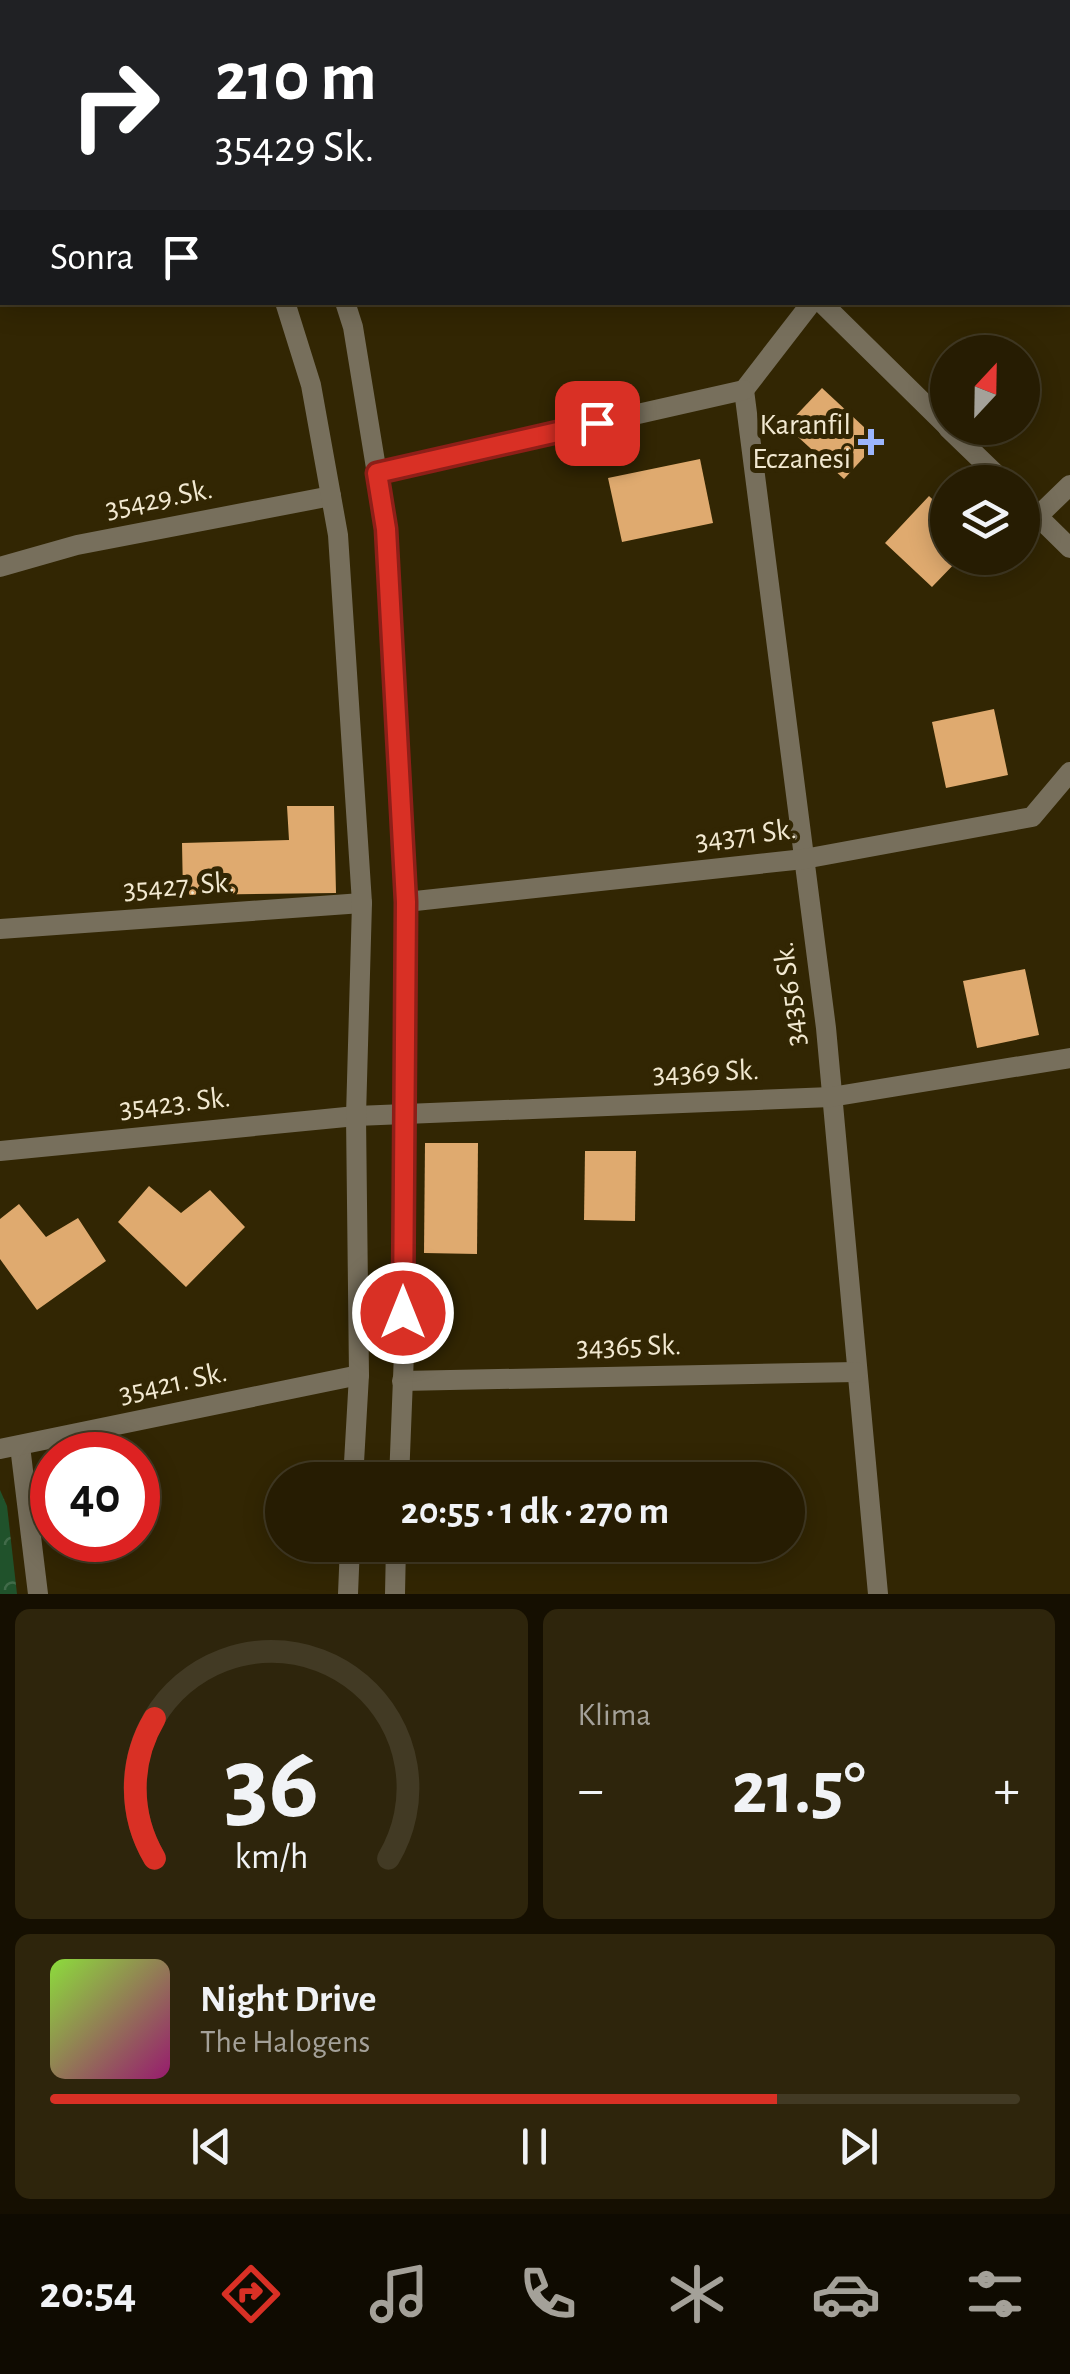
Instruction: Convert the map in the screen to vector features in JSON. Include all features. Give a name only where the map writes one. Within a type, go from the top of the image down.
[{"type":"street","points":[[285,305],[311,386],[338,535],[362,903],[354,1462]]},
{"type":"street","points":[[346,305],[353,327],[386,529],[406,902],[400,1462]]},
{"type":"street","points":[[377,473],[744,390],[827,305],[930,409]]},
{"type":"street","name":"34356 Sk.","points":[[744,390],[832,1097],[878,1594]]},
{"type":"street","points":[[966,445],[987,465]]},
{"type":"street","points":[[1040,502],[1070,485]]},
{"type":"street","name":"35429.Sk.","points":[[0,567],[77,545],[331,496]]},
{"type":"street","points":[[1040,518],[1070,548]]},
{"type":"street","name":"34371 Sk.","points":[[406,902],[804,860],[1032,817],[1070,772]]},
{"type":"street","name":"35427. Sk.","points":[[0,928],[362,903]]},
{"type":"street","name":"34369 Sk.","points":[[356,1116],[832,1097],[1070,1058]]},
{"type":"street","name":"35423. Sk.","points":[[0,1151],[356,1116]]},
{"type":"street","name":"34365 Sk.","points":[[402,1381],[856,1372]]},
{"type":"street","name":"35421. Sk.","points":[[10,1448],[358,1376]]},
{"type":"street","points":[[10,1448],[38,1594]]},
{"type":"street","points":[[348,1594],[349,1562]]},
{"type":"street","points":[[395,1594],[396,1562]]},
{"type":"green space","points":[[0,1490],[7,1506],[17,1594],[0,1594]]},
{"type":"building","points":[[822,388],[879,441],[844,479],[786,426]]},
{"type":"building","points":[[700,459],[713,523],[622,542],[608,478]]},
{"type":"building","points":[[929,496],[930,575],[944,575],[932,587],[885,543]]},
{"type":"building","points":[[994,709],[1008,775],[946,788],[932,722]]},
{"type":"building","points":[[287,806],[334,806],[336,893],[183,895],[182,843],[289,840]]},
{"type":"building","points":[[1025,969],[1039,1035],[977,1048],[963,981]]},
{"type":"building","points":[[425,1143],[478,1143],[477,1254],[424,1253]]},
{"type":"building","points":[[585,1151],[636,1151],[635,1221],[584,1220]]},
{"type":"building","points":[[149,1186],[181,1213],[210,1190],[245,1227],[186,1287],[118,1222]]},
{"type":"building","points":[[19,1204],[46,1237],[78,1218],[106,1261],[37,1310],[0,1259],[0,1219]]},
{"type":"place","name":"Karanfil Eczanesi","points":[[871,442]]},
{"type":"route","points":[[403,1313],[406,902],[386,529],[377,473],[597,423]]}]
